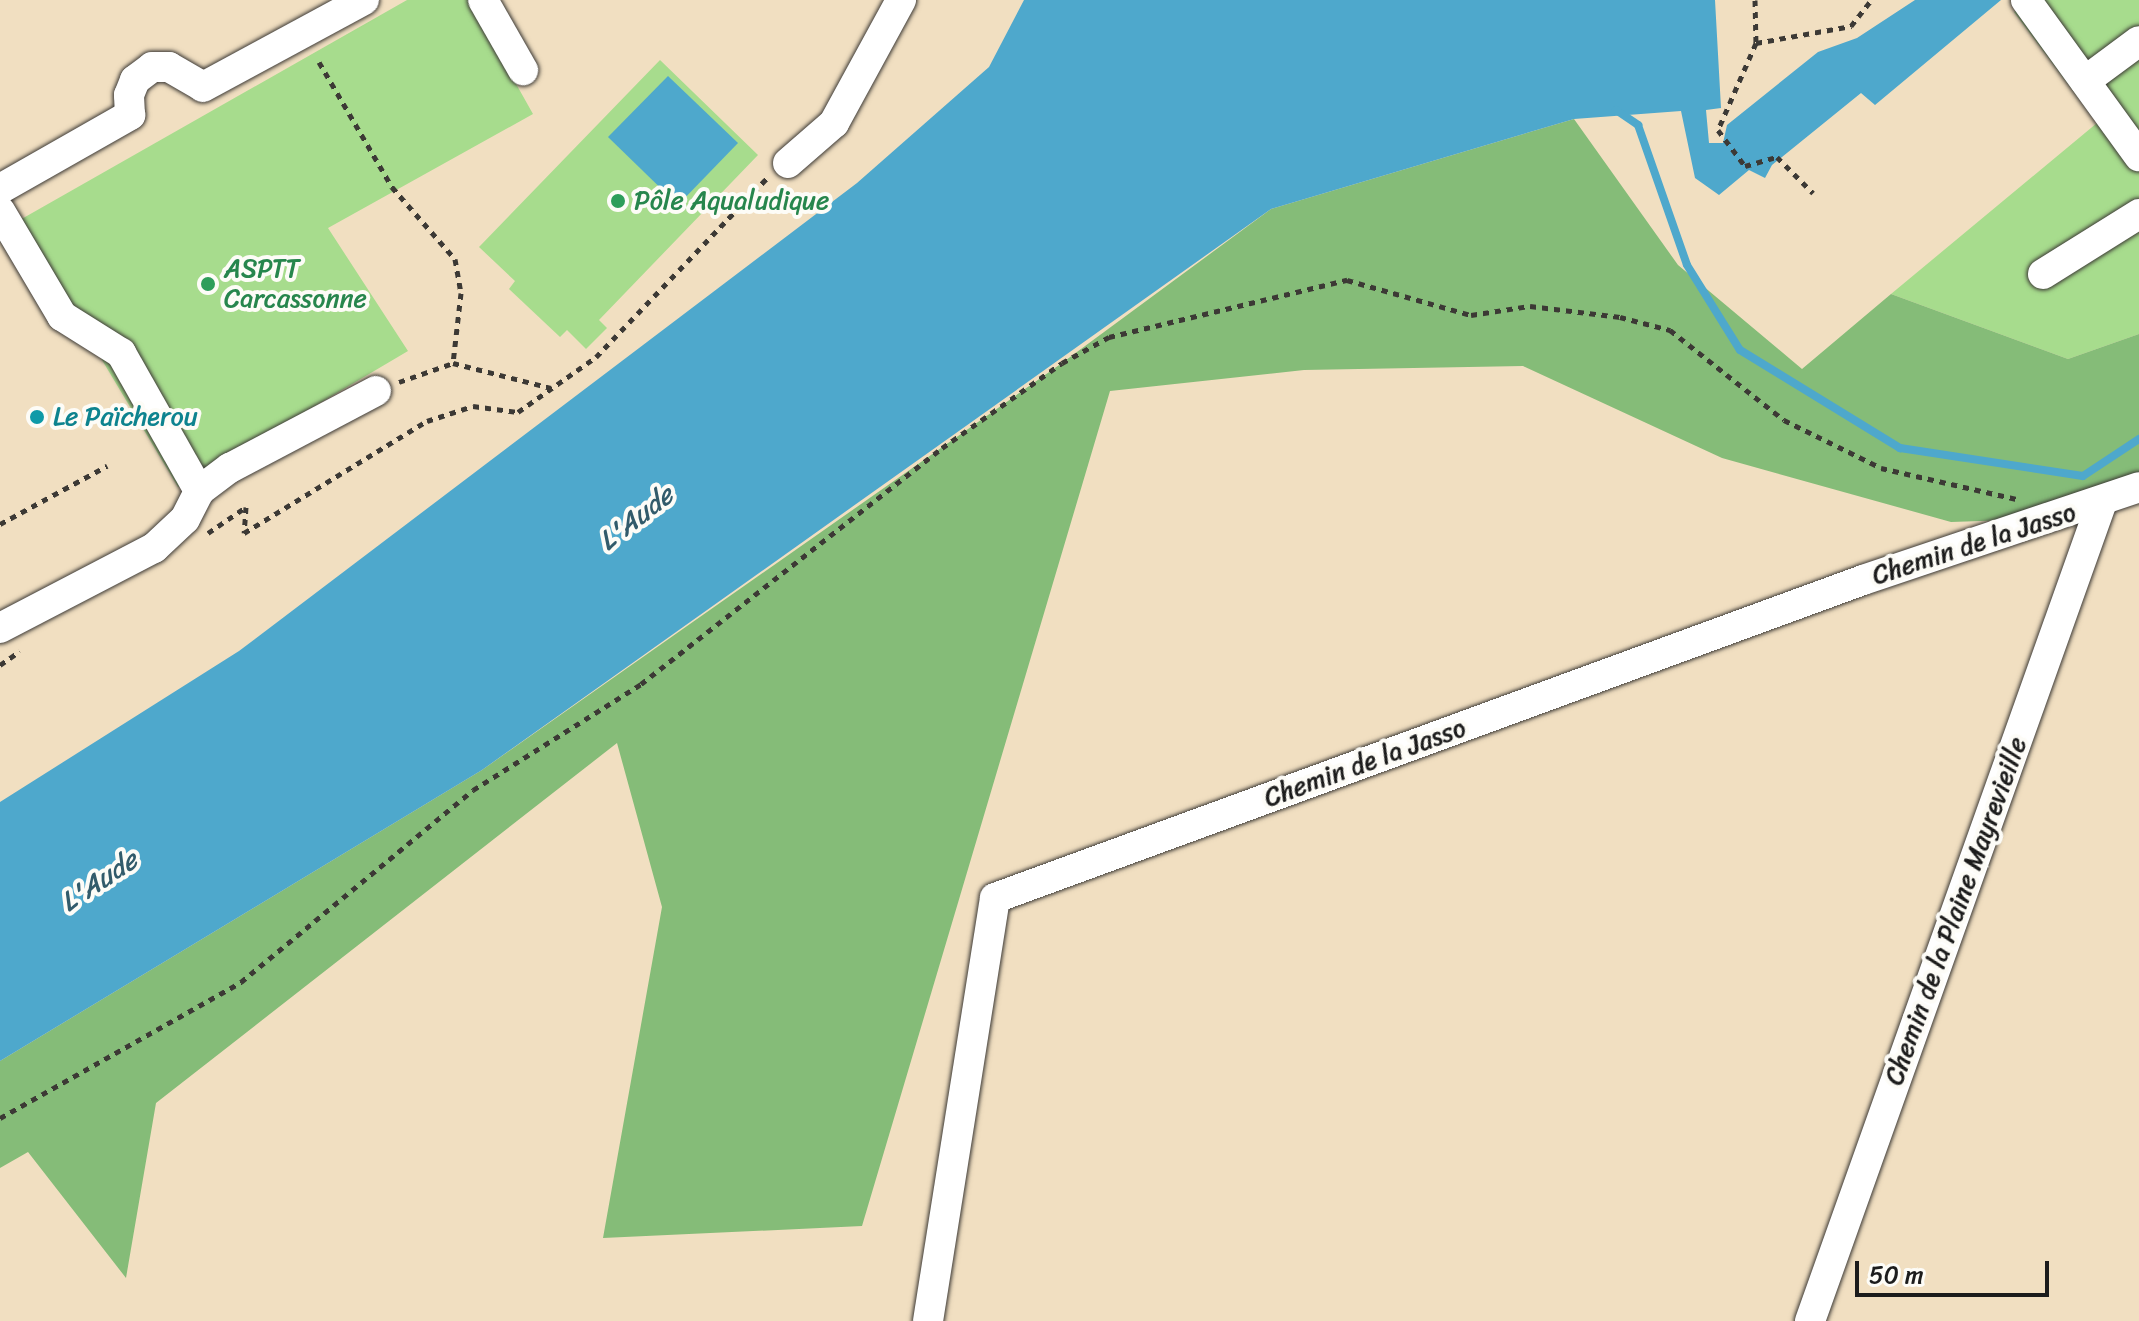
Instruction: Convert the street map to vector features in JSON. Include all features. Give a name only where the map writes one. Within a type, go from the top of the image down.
[{"type":"street","points":[[0,189],[130,115],[129,95],[135,80],[152,67],[169,67],[203,87],[364,0]]},
{"type":"street","points":[[483,0],[523,70]]},
{"type":"street","points":[[788,163],[834,123],[901,0]]},
{"type":"street","points":[[2026,0],[2139,156]]},
{"type":"street","points":[[2076,69],[2139,41]]},
{"type":"street","points":[[2043,274],[2139,214]]},
{"type":"street","points":[[2,217],[62,316],[121,353],[199,491]]},
{"type":"street","points":[[0,628],[154,548],[185,519],[199,491],[230,468],[376,391]]},
{"type":"street","name":"Chemin de la Jasso","points":[[928,1321],[995,898],[1863,580],[2102,502],[2139,487]]},
{"type":"street","name":"Chemin de la Plaine Mayrevieille","points":[[1810,1321],[2102,502]]},
{"type":"path","points":[[1755,0],[1756,43],[1718,130],[1745,166],[1777,157],[1813,193]]},
{"type":"path","points":[[1756,43],[1851,26],[1871,0]]},
{"type":"path","points":[[319,62],[392,187],[455,259],[461,293],[453,363]]},
{"type":"path","points":[[195,543],[246,507],[244,533],[427,421],[473,406],[518,412],[596,357],[759,184],[788,163]]},
{"type":"path","points":[[0,1118],[241,982],[473,790],[641,684],[942,448],[1062,363],[1109,337],[1347,280],[1471,315],[1530,306],[1620,317],[1670,330],[1784,420],[1881,468],[2030,503]]},
{"type":"path","points":[[376,391],[453,363],[551,389]]},
{"type":"path","points":[[0,524],[107,466]]},
{"type":"path","points":[[0,665],[31,644]]},
{"type":"green space","name":"ASPTT Carcassonne","points":[[407,0],[469,0],[533,114],[328,228],[408,351],[178,487],[90,340],[11,225]]},
{"type":"green space","points":[[2031,0],[2139,0],[2139,334],[2068,359],[1891,294],[2097,123],[2014,12]]},
{"type":"green space","name":"Pôle Aqualudique","points":[[660,60],[758,155],[599,320],[607,328],[586,349],[567,330],[560,337],[509,289],[515,281],[479,247]]},
{"type":"green space","points":[[1574,119],[1678,265],[1802,369],[1891,294],[2068,359],[2139,334],[2139,490],[2072,518],[1951,522],[1722,458],[1523,366],[1304,370],[1110,391],[862,1226],[603,1238],[662,907],[617,743],[156,1103],[126,1278],[28,1152],[0,1168],[0,1061],[482,770],[1062,363],[1271,209]]},
{"type":"water","name":"L'Aude","points":[[1024,0],[1715,0],[1721,108],[1706,110],[1709,143],[1723,143],[1727,125],[1818,52],[1857,38],[1915,0],[2001,0],[1875,105],[1861,93],[1772,165],[1765,178],[1749,170],[1719,195],[1695,178],[1681,111],[1574,119],[1271,209],[482,770],[0,1061],[0,802],[239,651],[857,183],[989,67]]},
{"type":"water","points":[[668,76],[738,143],[678,205],[608,137]]},
{"type":"waterway","points":[[1616,110],[1638,125],[1687,265],[1740,350],[1900,448],[2083,476],[2139,439]]},
{"type":"place","name":"Pôle Aqualudique","points":[[618,201]]},
{"type":"place","name":"ASPTT Carcassonne","points":[[208,284]]},
{"type":"place","name":"Le Païcherou","points":[[37,417]]}]
